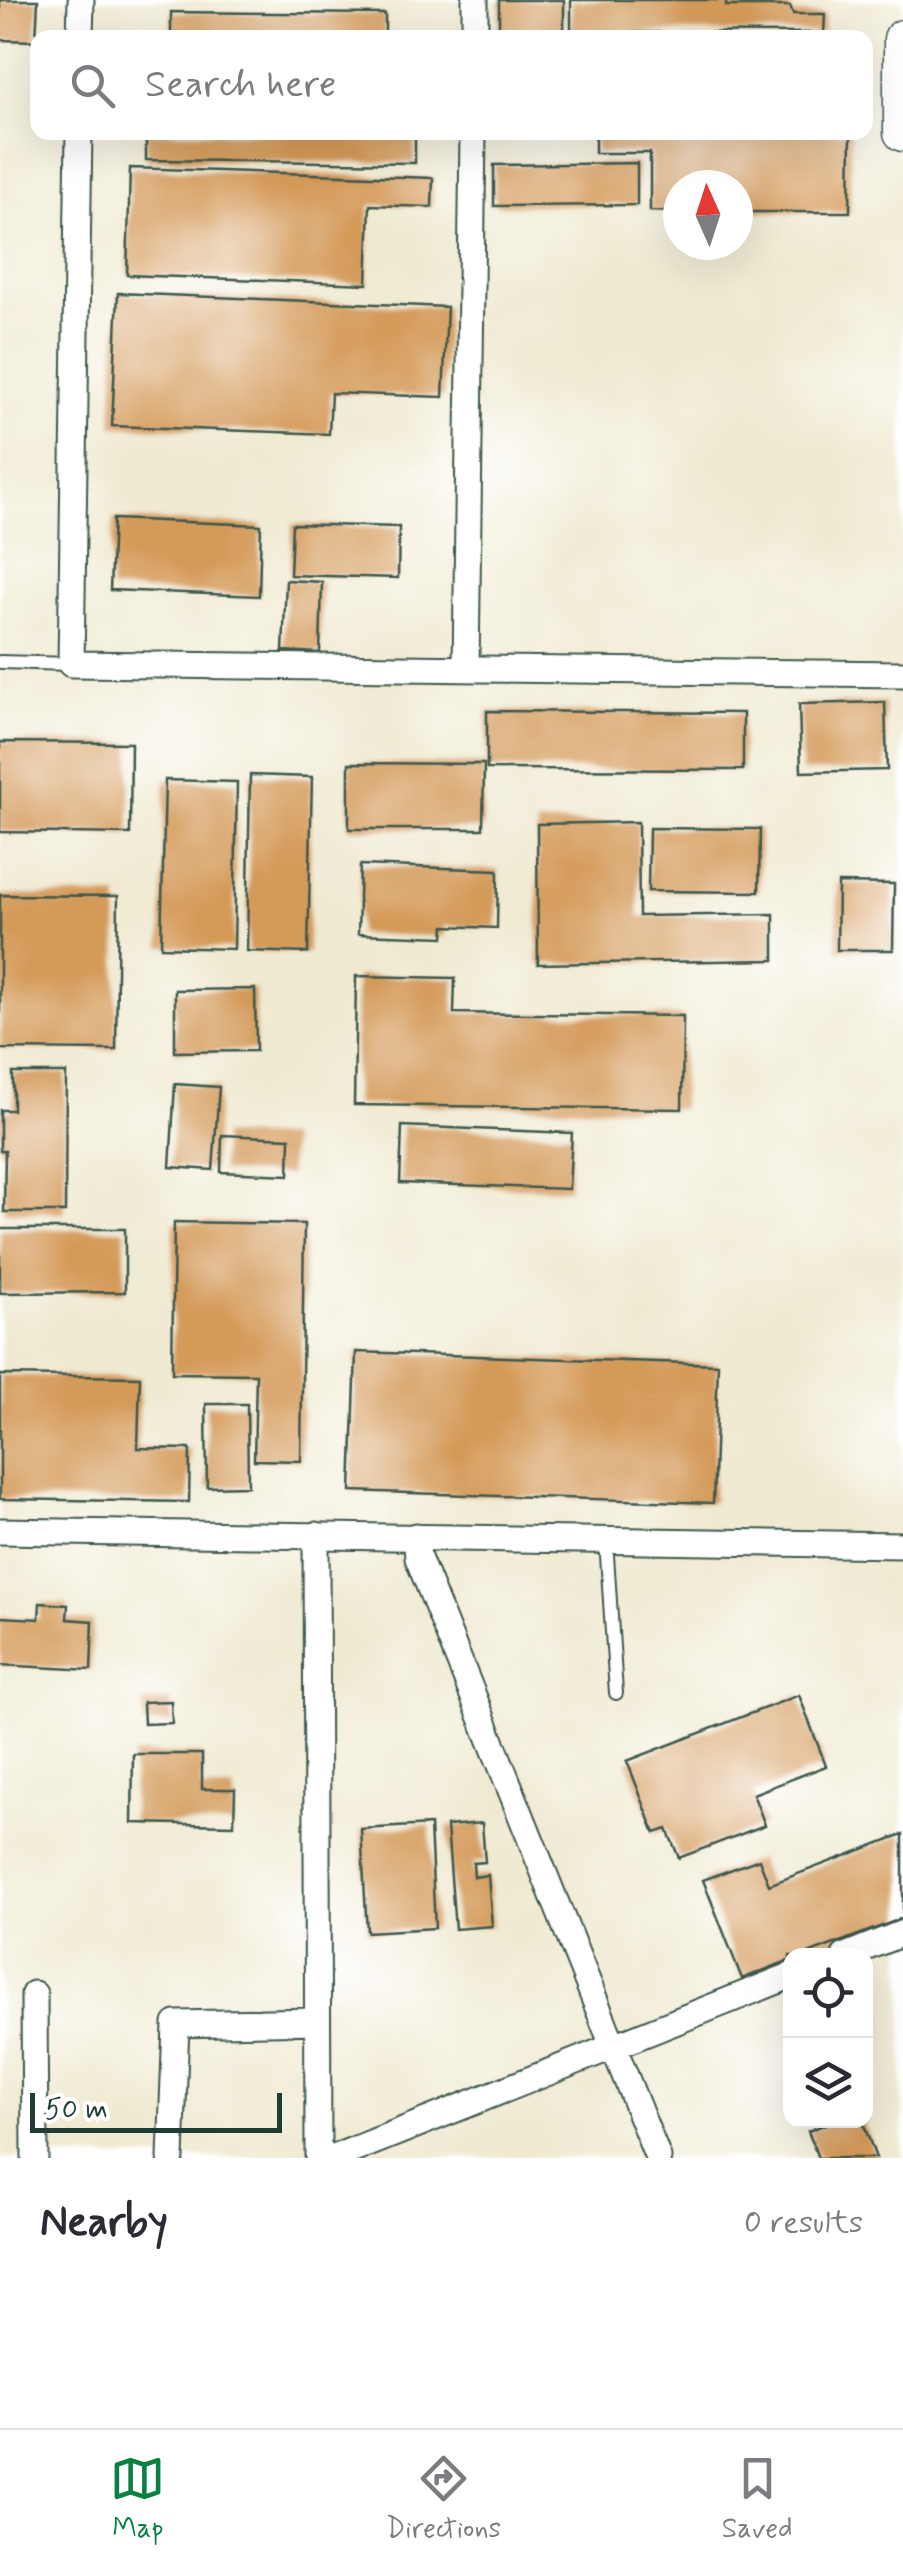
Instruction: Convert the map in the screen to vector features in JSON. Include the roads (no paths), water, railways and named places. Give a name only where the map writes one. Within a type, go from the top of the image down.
[{"type":"street","points":[[80,30],[81,0]]},
{"type":"street","points":[[475,0],[475,30]]},
{"type":"street","points":[[903,39],[903,132]]},
{"type":"street","points":[[79,140],[71,664],[903,674]]},
{"type":"street","points":[[466,668],[474,140]]},
{"type":"street","points":[[0,1531],[903,1544]]},
{"type":"street","points":[[316,1534],[318,2158]]},
{"type":"street","points":[[416,1536],[418,1558],[658,2158]]},
{"type":"street","points":[[865,1948],[903,1933]]},
{"type":"street","points":[[333,2158],[783,1979]]},
{"type":"street","points":[[34,1994],[36,2158]]},
{"type":"street","points":[[171,2158],[176,2024],[316,2022]]},
{"type":"lane","points":[[0,662],[71,664]]},
{"type":"lane","points":[[606,1540],[616,1694]]}]
